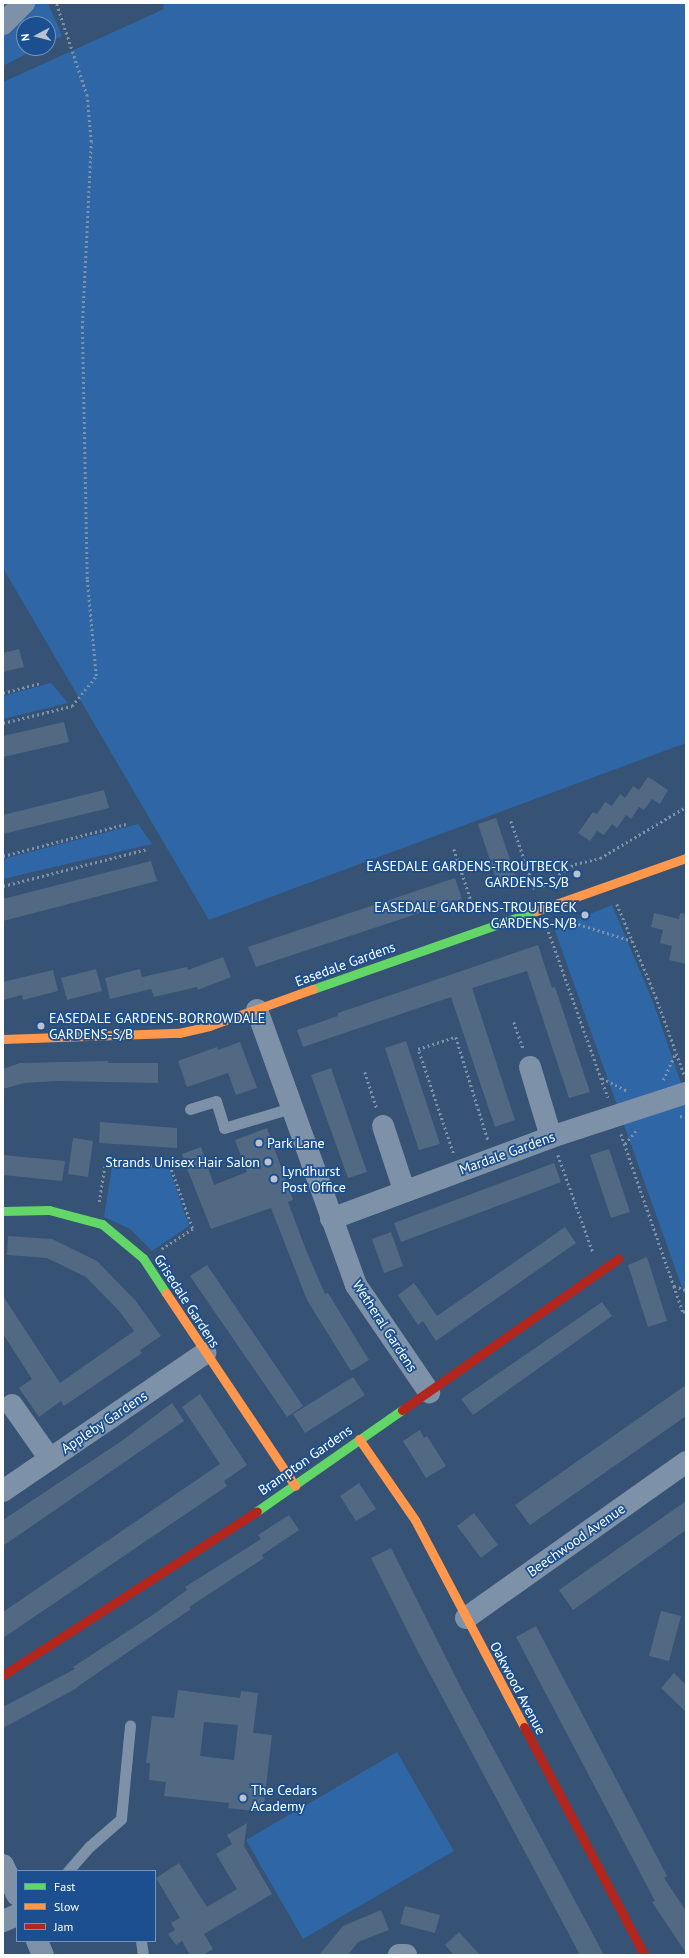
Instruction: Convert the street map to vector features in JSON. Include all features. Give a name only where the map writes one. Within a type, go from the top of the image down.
[{"type":"street","points":[[3,24],[24,3]]},
{"type":"street","name":"Easedale Gardens","points":[[3,1039],[179,1033],[257,1010],[686,858]]},
{"type":"street","name":"Wetheral Gardens","points":[[257,1010],[356,1286],[428,1392]]},
{"type":"street","points":[[530,1067],[551,1137]]},
{"type":"street","name":"Mardale Gardens","points":[[331,1219],[494,1157],[686,1093]]},
{"type":"street","points":[[383,1126],[404,1190]]},
{"type":"street","name":"Grisedale Gardens","points":[[3,1211],[49,1210],[102,1224],[145,1261],[295,1486]]},
{"type":"street","name":"Brampton Gardens","points":[[3,1675],[295,1486],[359,1439],[618,1259]]},
{"type":"street","name":"Appleby Gardens","points":[[3,1491],[205,1353]]},
{"type":"street","points":[[12,1405],[50,1459]]},
{"type":"street","name":"Oakwood Avenue","points":[[359,1439],[415,1520],[644,1955]]},
{"type":"street","name":"Beechwood Avenue","points":[[466,1618],[686,1462]]},
{"type":"street","points":[[3,1865],[16,1893]]},
{"type":"street","points":[[3,1921],[16,1914]]},
{"type":"street","points":[[37,1942],[43,1955]]},
{"type":"street","points":[[399,1955],[406,1955]]},
{"type":"lane","points":[[190,1110],[216,1101],[224,1128],[291,1108]]},
{"type":"lane","points":[[69,1870],[90,1846],[121,1819],[130,1725]]},
{"type":"lane","points":[[141,1942],[143,1955]]},
{"type":"path","points":[[3,723],[72,706],[96,676],[87,579],[82,328],[91,142],[87,96],[56,3]]},
{"type":"path","points":[[3,693],[41,683]]},
{"type":"path","points":[[535,891],[575,864],[600,858],[686,807]]},
{"type":"path","points":[[511,821],[674,1286],[684,1312],[686,1311]]},
{"type":"path","points":[[3,856],[126,824]]},
{"type":"path","points":[[3,886],[147,849]]},
{"type":"path","points":[[454,850],[481,931]]},
{"type":"path","points":[[610,885],[656,997],[686,1080]]},
{"type":"path","points":[[560,902],[569,921],[632,941]]},
{"type":"path","points":[[514,1022],[530,1067]]},
{"type":"path","points":[[459,1170],[418,1049],[456,1037],[494,1157]]},
{"type":"path","points":[[661,1086],[676,1053]]},
{"type":"path","points":[[365,1072],[383,1126]]},
{"type":"path","points":[[602,1078],[635,1094]]},
{"type":"path","points":[[551,1137],[601,1271]]},
{"type":"path","points":[[96,1223],[105,1166],[170,1165],[193,1229],[145,1261]]},
{"type":"path","points":[[674,1286],[686,1290]]},
{"type":"shaded area","points":[[3,3],[48,3],[54,16],[16,16],[16,56],[22,56],[3,66]]},
{"type":"shaded area","points":[[163,3],[686,3],[686,743],[209,920],[3,568],[3,82],[164,9]]},
{"type":"shaded area","points":[[56,22],[62,36],[56,39]]},
{"type":"shaded area","points":[[51,683],[68,703],[3,719],[3,696]]},
{"type":"shaded area","points":[[138,824],[152,844],[3,879],[3,859]]},
{"type":"shaded area","points":[[612,905],[653,1002],[686,1097],[686,1299],[554,928]]},
{"type":"shaded area","points":[[112,1167],[169,1168],[189,1226],[152,1251],[130,1229],[104,1217]]},
{"type":"shaded area","points":[[397,1752],[454,1851],[303,1939],[246,1840]]},
{"type":"building","points":[[19,649],[24,667],[3,672],[3,653]]},
{"type":"building","points":[[64,722],[69,742],[3,757],[3,736]]},
{"type":"building","points":[[648,777],[668,790],[660,804],[652,799],[644,810],[639,807],[631,819],[626,815],[617,828],[612,824],[604,835],[597,831],[590,841],[578,833],[593,812],[597,814],[605,802],[612,806],[620,794],[625,798],[633,786],[639,790]]},
{"type":"building","points":[[104,790],[109,808],[3,834],[3,815]]},
{"type":"building","points":[[496,818],[517,881],[499,887],[478,824]]},
{"type":"building","points":[[151,861],[157,881],[3,921],[3,899]]},
{"type":"building","points":[[455,878],[462,899],[256,967],[248,947]]},
{"type":"building","points":[[654,913],[679,919],[680,913],[686,914],[686,964],[669,960],[672,946],[660,943],[663,930],[651,927]]},
{"type":"building","points":[[538,945],[552,988],[555,987],[590,1092],[569,1098],[527,971],[472,988],[515,1120],[495,1127],[451,997],[303,1047],[297,1030],[338,1016],[338,1013]]},
{"type":"building","points":[[223,957],[231,977],[198,990],[197,987],[154,997],[151,989],[110,999],[105,978],[140,969],[142,977],[187,967],[188,970]]},
{"type":"building","points":[[96,969],[102,991],[67,1000],[61,978]]},
{"type":"building","points":[[53,970],[58,991],[23,1000],[22,995],[3,1000],[3,982]]},
{"type":"building","points":[[406,1041],[440,1144],[419,1150],[385,1048]]},
{"type":"building","points":[[240,1042],[257,1088],[236,1095],[228,1073],[187,1087],[178,1061],[217,1047],[218,1050]]},
{"type":"building","points":[[108,1061],[108,1063],[158,1063],[158,1083],[56,1081],[24,1083],[3,1089],[3,1069],[20,1063]]},
{"type":"building","points":[[331,1068],[367,1172],[348,1178],[311,1075]]},
{"type":"building","points":[[100,1122],[177,1128],[177,1148],[99,1143]]},
{"type":"building","points":[[267,1128],[293,1200],[288,1202],[306,1250],[325,1294],[328,1293],[369,1360],[351,1371],[307,1300],[271,1208],[211,1229],[182,1154],[201,1147],[214,1185],[247,1172],[235,1140]]},
{"type":"building","points":[[73,1138],[93,1141],[88,1177],[68,1174]]},
{"type":"building","points":[[609,1149],[630,1212],[611,1218],[590,1155]]},
{"type":"building","points":[[3,1155],[65,1161],[62,1181],[3,1175]]},
{"type":"building","points":[[554,1163],[561,1182],[401,1242],[394,1223]]},
{"type":"building","points":[[565,1227],[576,1243],[436,1341],[423,1321],[418,1325],[398,1295],[414,1283],[437,1316]]},
{"type":"building","points":[[391,1232],[403,1266],[384,1273],[372,1239]]},
{"type":"building","points":[[8,1236],[52,1239],[97,1261],[135,1300],[161,1336],[140,1350],[142,1353],[64,1406],[61,1401],[39,1417],[19,1388],[32,1379],[3,1334],[3,1296],[60,1383],[134,1331],[120,1312],[86,1277],[47,1258],[7,1255]]},
{"type":"building","points":[[647,1257],[667,1321],[648,1327],[628,1265]]},
{"type":"building","points":[[207,1265],[303,1406],[287,1417],[190,1276]]},
{"type":"building","points":[[602,1302],[612,1316],[473,1415],[461,1399]]},
{"type":"building","points":[[353,1377],[365,1395],[305,1433],[293,1414]]},
{"type":"building","points":[[686,1385],[686,1416],[530,1525],[515,1505]]},
{"type":"building","points":[[200,1394],[247,1465],[224,1481],[227,1486],[3,1638],[3,1612],[220,1464],[182,1407]]},
{"type":"building","points":[[172,1403],[184,1421],[3,1546],[3,1520],[123,1440]]},
{"type":"building","points":[[420,1430],[424,1438],[427,1436],[446,1466],[426,1478],[403,1441]]},
{"type":"building","points":[[359,1483],[376,1509],[356,1521],[340,1496]]},
{"type":"building","points":[[686,1501],[686,1530],[573,1610],[559,1590]]},
{"type":"building","points":[[474,1513],[498,1545],[481,1558],[457,1526]]},
{"type":"building","points":[[289,1515],[299,1530],[262,1555],[264,1558],[189,1607],[191,1609],[77,1688],[3,1728],[3,1707],[75,1669],[73,1667],[151,1616],[187,1590],[185,1587],[261,1539],[258,1535]]},
{"type":"building","points":[[391,1548],[462,1690],[604,1955],[580,1955],[416,1648],[371,1558]]},
{"type":"building","points":[[661,1611],[681,1616],[669,1661],[649,1656]]},
{"type":"building","points":[[536,1626],[667,1876],[664,1878],[686,1911],[686,1953],[652,1902],[655,1901],[516,1637]]},
{"type":"building","points":[[674,1673],[686,1685],[686,1712],[661,1688]]},
{"type":"building","points":[[178,1690],[240,1698],[241,1691],[258,1693],[253,1733],[272,1735],[263,1812],[228,1808],[229,1803],[164,1796],[166,1782],[149,1780],[150,1763],[146,1763],[152,1716],[174,1718]],"holes":[[[204,1722],[238,1725],[234,1760],[200,1756]]]},
{"type":"building","points":[[247,1823],[244,1846],[272,1894],[204,1934],[213,1949],[203,1955],[190,1955],[182,1941],[176,1945],[168,1934],[175,1930],[171,1923],[180,1918],[156,1878],[179,1863],[207,1907],[237,1889],[216,1854],[232,1844],[227,1835]]},
{"type":"building","points":[[405,1906],[440,1915],[435,1933],[400,1924]]},
{"type":"building","points":[[381,1910],[389,1930],[358,1942],[348,1955],[319,1955],[343,1926]]},
{"type":"building","points":[[459,1932],[480,1955],[454,1955],[445,1945]]},
{"type":"traffic: fast","points":[[313,989],[536,911]]},
{"type":"traffic: fast","points":[[3,1211],[49,1210],[102,1224],[143,1258],[166,1293]]},
{"type":"traffic: fast","points":[[257,1511],[402,1410]]},
{"type":"traffic: slow","points":[[536,911],[686,858]]},
{"type":"traffic: slow","points":[[3,1039],[179,1033],[209,1026],[313,989]]},
{"type":"traffic: slow","points":[[166,1293],[295,1486]]},
{"type":"traffic: slow","points":[[359,1439],[415,1520],[524,1727]]},
{"type":"traffic: jam","points":[[402,1410],[618,1259]]},
{"type":"traffic: jam","points":[[3,1675],[257,1511]]},
{"type":"traffic: jam","points":[[524,1727],[644,1955]]},
{"type":"place","name":"EASEDALE GARDENS-TROUTBECK GARDENS-S/B","points":[[577,874]]},
{"type":"place","name":"EASEDALE GARDENS-TROUTBECK GARDENS-N/B","points":[[585,915]]},
{"type":"place","name":"EASEDALE GARDENS-BORROWDALE GARDENS-S/B","points":[[41,1026]]},
{"type":"place","name":"Park Lane","points":[[259,1143]]},
{"type":"place","name":"Strands Unisex Hair Salon","points":[[268,1162]]},
{"type":"place","name":"Lyndhurst Post Office","points":[[274,1179]]},
{"type":"place","name":"The Cedars Academy","points":[[243,1798]]}]
